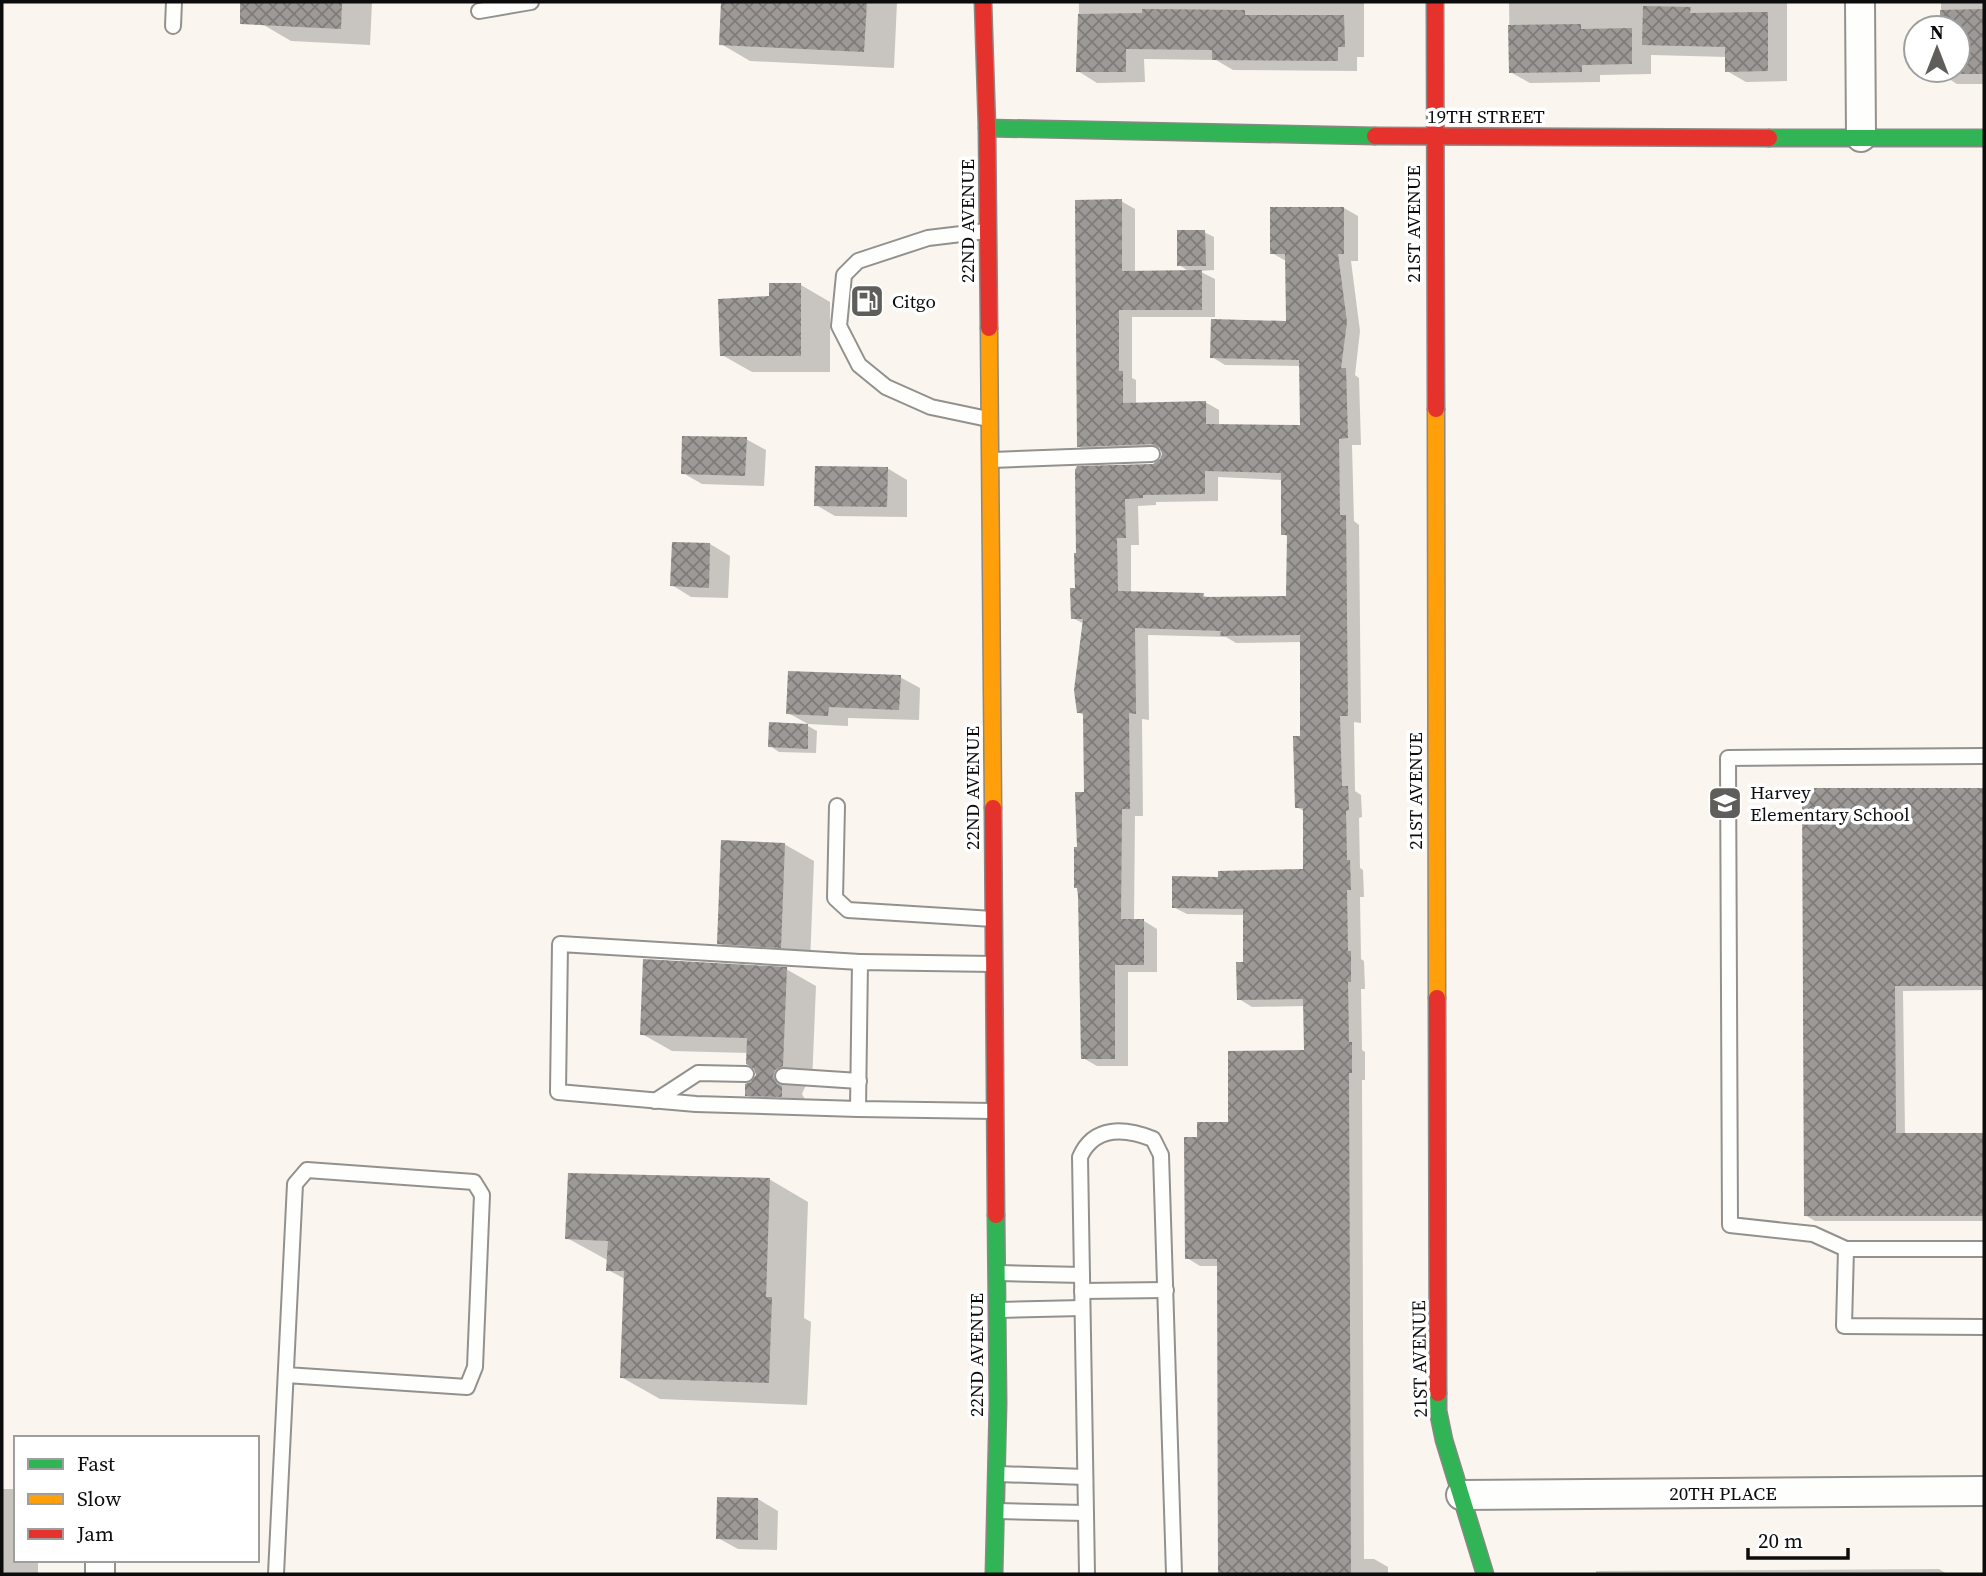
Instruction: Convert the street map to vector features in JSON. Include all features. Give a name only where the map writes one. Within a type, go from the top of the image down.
[{"type":"street","name":"22ND AVENUE","points":[[983,2],[987,128],[996,1111],[994,1574]]},
{"type":"street","name":"21ST AVENUE","points":[[1435,2],[1438,1410],[1444,1440],[1485,1574]]},
{"type":"street","points":[[1860,2],[1861,137]]},
{"type":"street","name":"19TH STREET","points":[[987,128],[1434,137],[1984,138]]},
{"type":"street","name":"20TH PLACE","points":[[1461,1495],[1984,1491]]},
{"type":"lane","points":[[173,26],[174,2]]},
{"type":"lane","points":[[479,11],[531,2]]},
{"type":"lane","points":[[988,231],[928,238],[858,261],[844,275],[839,326],[859,365],[886,387],[931,407],[990,419]]},
{"type":"lane","points":[[990,460],[1152,454]]},
{"type":"lane","points":[[1984,756],[1728,758],[1730,1225],[1813,1234],[1846,1249],[1984,1249]]},
{"type":"lane","points":[[837,806],[835,898],[848,910],[994,919]]},
{"type":"lane","points":[[994,964],[860,962],[560,944],[558,1092],[655,1101],[996,1111]]},
{"type":"lane","points":[[858,1109],[860,962]]},
{"type":"lane","points":[[655,1101],[698,1073],[746,1074]]},
{"type":"lane","points":[[783,1076],[859,1081]]},
{"type":"lane","points":[[1087,1574],[1080,1157],[1085,1145],[1102,1133],[1133,1131],[1153,1139],[1161,1155],[1174,1574]]},
{"type":"lane","points":[[276,1574],[295,1184],[307,1170],[474,1182],[482,1195],[475,1367],[467,1387],[286,1375]]},
{"type":"lane","points":[[1846,1249],[1844,1326],[1984,1327]]},
{"type":"lane","points":[[997,1272],[1082,1275]]},
{"type":"lane","points":[[1082,1291],[1166,1290]]},
{"type":"lane","points":[[997,1310],[1082,1308]]},
{"type":"lane","points":[[996,1474],[1085,1477]]},
{"type":"lane","points":[[995,1511],[1086,1513]]},
{"type":"building","points":[[240,2],[342,2],[341,29],[240,24]]},
{"type":"building","points":[[721,2],[867,2],[864,52],[719,45]]},
{"type":"building","points":[[1643,6],[1691,7],[1690,13],[1768,12],[1768,71],[1725,72],[1725,47],[1642,45]]},
{"type":"building","points":[[1142,9],[1245,10],[1245,15],[1344,15],[1345,47],[1338,47],[1338,61],[1212,60],[1212,50],[1126,49],[1126,72],[1076,72],[1078,14],[1142,13]]},
{"type":"building","points":[[1984,9],[1984,74],[1972,74],[1972,14],[1940,14],[1940,10]]},
{"type":"building","points":[[1581,24],[1581,29],[1632,28],[1632,64],[1582,65],[1582,72],[1509,73],[1508,25]]},
{"type":"building","points":[[1122,199],[1122,271],[1202,270],[1202,310],[1119,310],[1119,371],[1123,371],[1123,403],[1206,401],[1206,424],[1300,425],[1299,360],[1210,358],[1211,319],[1286,321],[1285,254],[1270,254],[1270,207],[1344,207],[1344,254],[1338,254],[1347,322],[1341,368],[1346,368],[1348,438],[1339,439],[1340,515],[1346,515],[1348,716],[1340,716],[1342,786],[1348,786],[1347,860],[1350,860],[1351,890],[1347,890],[1348,951],[1351,951],[1351,982],[1348,982],[1349,1042],[1352,1042],[1352,1073],[1349,1073],[1351,1574],[1218,1574],[1217,1259],[1185,1259],[1184,1137],[1197,1137],[1197,1122],[1228,1122],[1228,1051],[1304,1050],[1303,999],[1237,1000],[1236,962],[1243,962],[1243,909],[1172,908],[1172,876],[1218,877],[1218,871],[1303,869],[1303,808],[1295,808],[1293,736],[1300,736],[1300,635],[1220,636],[1221,631],[1135,628],[1136,714],[1129,713],[1130,809],[1122,809],[1121,919],[1144,919],[1144,965],[1115,965],[1115,1059],[1081,1059],[1078,896],[1077,888],[1074,888],[1074,847],[1077,847],[1075,792],[1084,792],[1083,713],[1077,713],[1074,690],[1083,619],[1071,619],[1070,588],[1075,588],[1076,553],[1075,470],[1077,466],[1153,464],[1162,454],[1160,448],[1152,444],[1077,447],[1075,200]],"holes":[[[1205,471],[1281,473],[1281,535],[1287,535],[1286,596],[1203,597],[1204,593],[1118,591],[1117,538],[1126,538],[1125,499],[1143,498],[1143,495],[1205,494]]]},
{"type":"building","points":[[1177,230],[1205,230],[1206,266],[1177,266]]},
{"type":"building","points":[[769,283],[801,283],[801,356],[720,356],[718,299],[769,296]]},
{"type":"building","points":[[682,436],[747,437],[745,476],[681,474]]},
{"type":"building","points":[[815,466],[888,467],[887,507],[814,506]]},
{"type":"building","points":[[672,542],[710,543],[709,588],[670,586]]},
{"type":"building","points":[[788,671],[901,675],[899,710],[829,707],[828,716],[786,714]]},
{"type":"building","points":[[769,722],[808,724],[808,749],[768,747]]},
{"type":"building","name":"Harvey Elementary School","points":[[1802,788],[1984,788],[1984,986],[1895,986],[1896,1133],[1984,1133],[1984,1216],[1804,1216]]},
{"type":"building","points":[[721,840],[785,843],[781,948],[717,944]]},
{"type":"building","points":[[643,959],[787,967],[783,1066],[775,1070],[773,1076],[777,1084],[782,1086],[782,1097],[745,1096],[745,1084],[751,1082],[756,1075],[754,1069],[746,1064],[747,1038],[640,1035]]},
{"type":"building","points":[[568,1173],[770,1178],[766,1297],[772,1297],[769,1383],[620,1378],[624,1271],[606,1271],[608,1241],[565,1239]]},
{"type":"building","points":[[717,1497],[758,1498],[758,1540],[716,1539]]},
{"type":"traffic: fast","points":[[987,128],[1375,136]]},
{"type":"traffic: fast","points":[[1769,138],[1984,138]]},
{"type":"traffic: fast","points":[[994,1574],[998,1403],[996,1215]]},
{"type":"traffic: fast","points":[[1438,1393],[1438,1411],[1444,1440],[1485,1574]]},
{"type":"traffic: slow","points":[[989,328],[993,808]]},
{"type":"traffic: slow","points":[[1436,409],[1437,998]]},
{"type":"traffic: jam","points":[[983,2],[989,328]]},
{"type":"traffic: jam","points":[[1435,2],[1436,409]]},
{"type":"traffic: jam","points":[[1375,136],[1769,138]]},
{"type":"traffic: jam","points":[[993,808],[996,1215]]},
{"type":"traffic: jam","points":[[1437,998],[1438,1393]]},
{"type":"place","name":"Citgo","points":[[867,301]]},
{"type":"place","name":"Harvey Elementary School","points":[[1725,803]]}]
